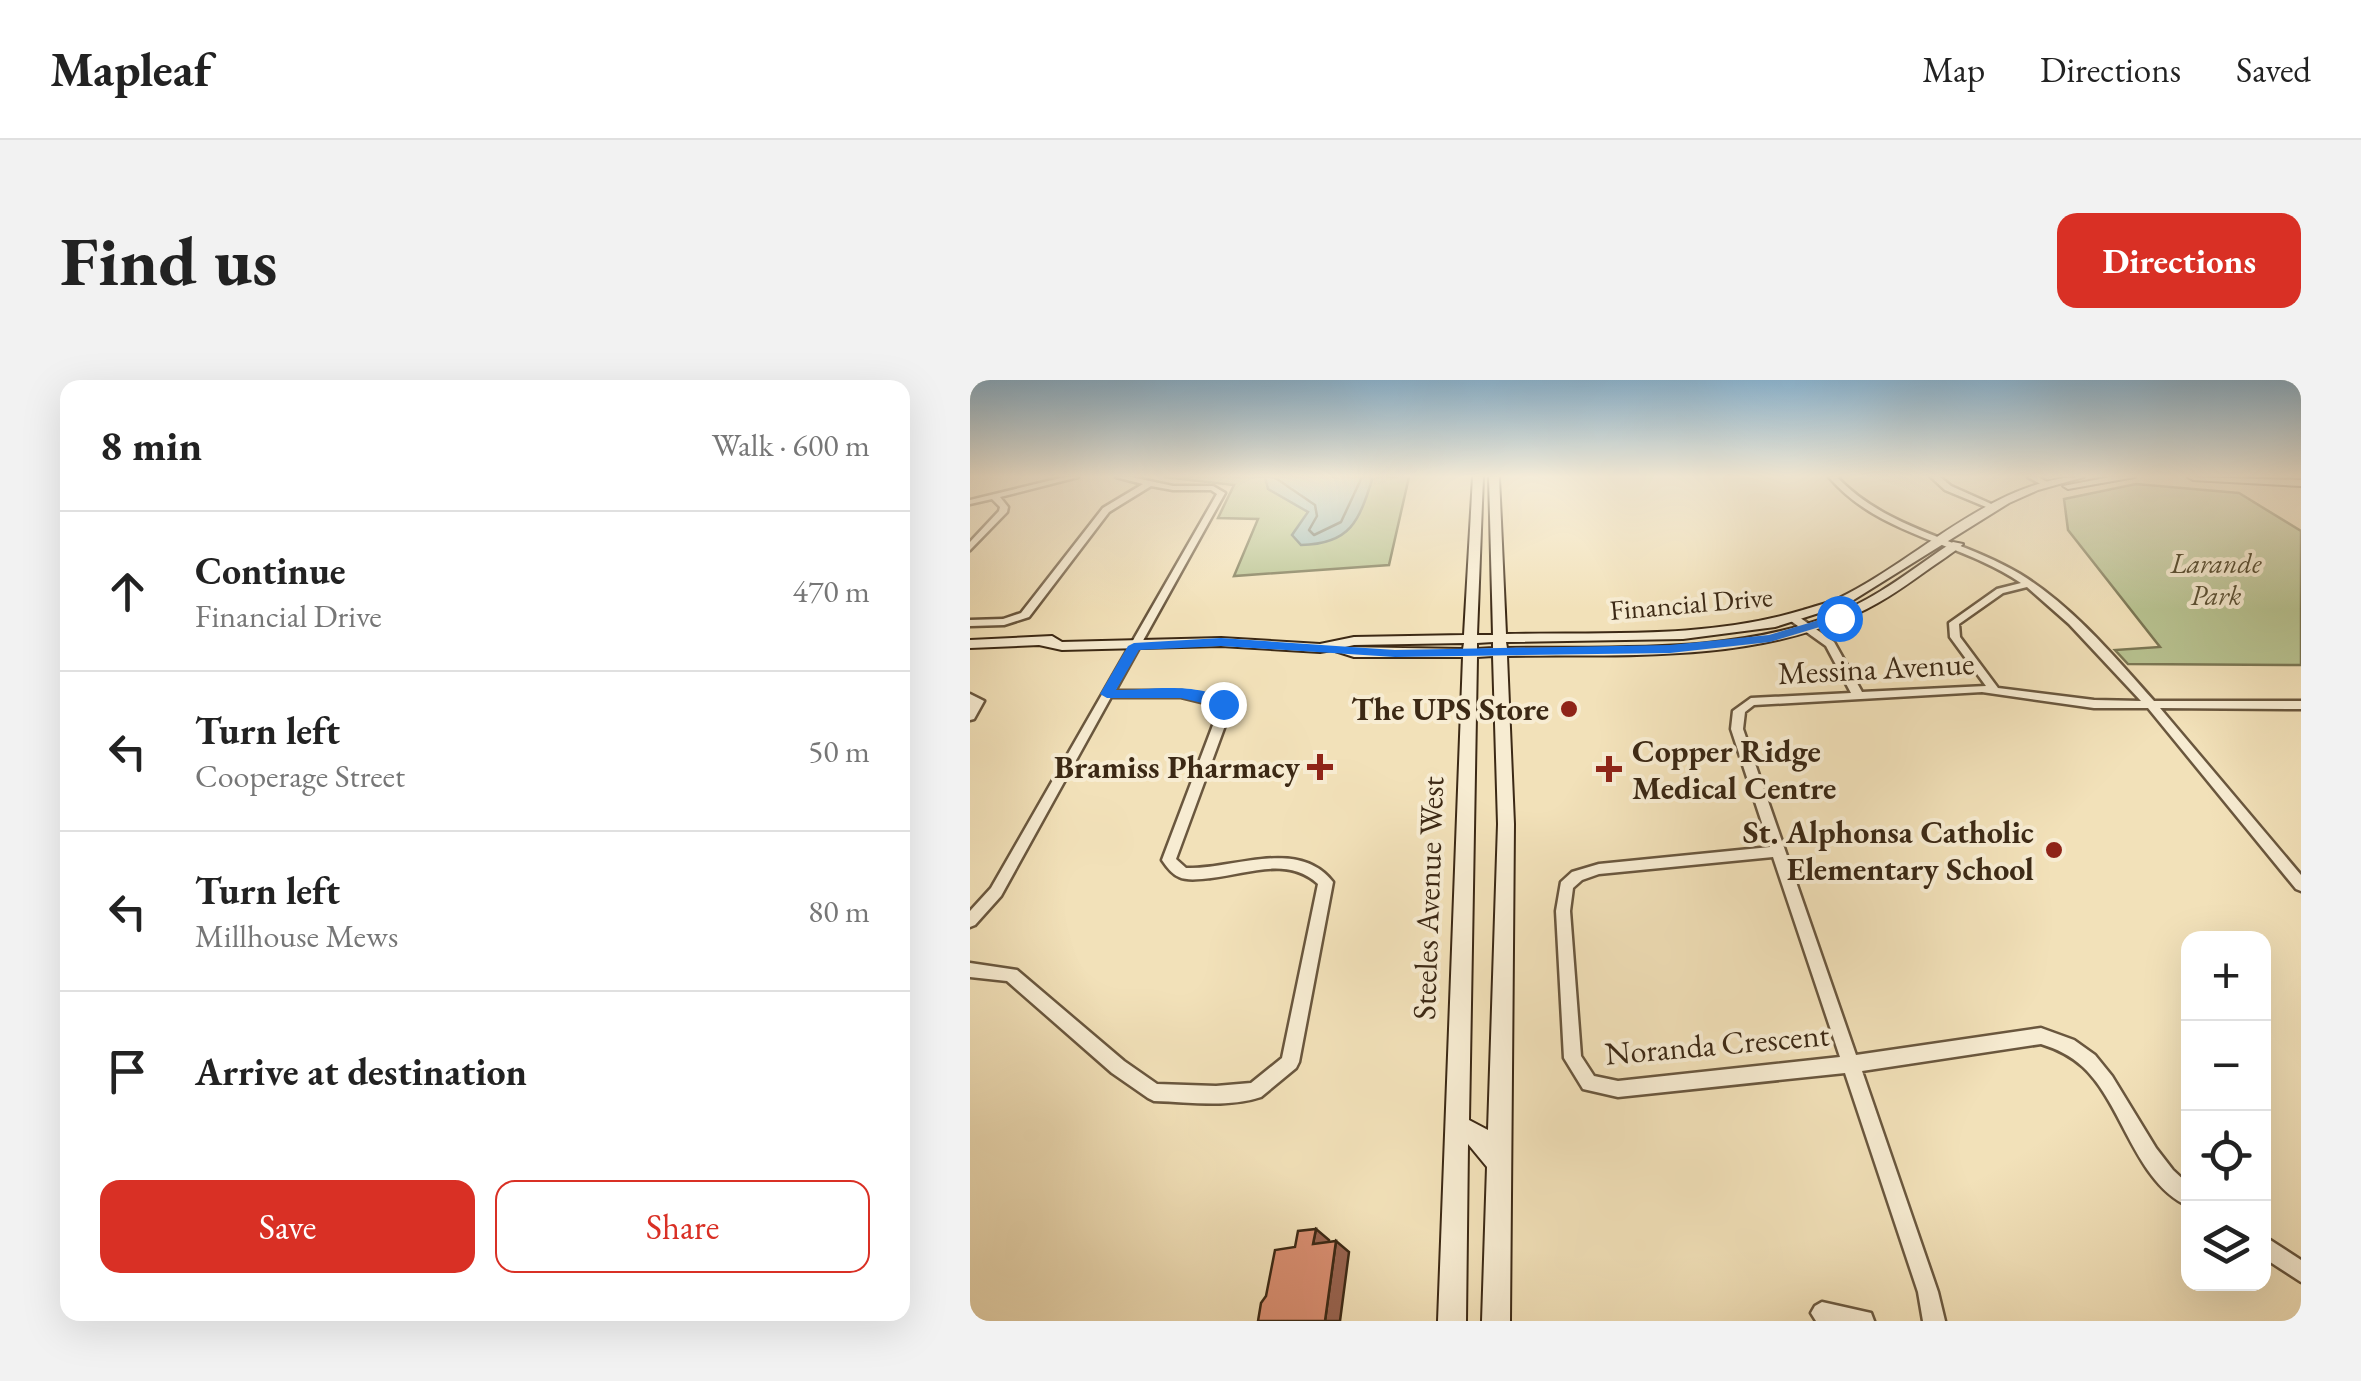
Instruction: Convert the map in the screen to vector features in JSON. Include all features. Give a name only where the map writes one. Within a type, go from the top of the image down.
[{"type":"street","points":[[970,547],[995,521]]},
{"type":"street","points":[[970,623],[1004,622],[1025,615],[1098,521]]},
{"type":"street","points":[[970,922],[996,892],[1205,521]]},
{"type":"street","name":"Steeles Avenue West","points":[[1452,1321],[1476,521]]},
{"type":"street","points":[[1496,521],[1506,912],[1496,1321]]},
{"type":"street","points":[[1899,521],[2029,584],[2150,706],[2301,886]]},
{"type":"street","name":"Financial Drive","points":[[970,644],[1221,642],[1333,647],[1354,653],[1470,645],[1695,648],[1756,641],[1808,628],[1874,600],[1977,521]]},
{"type":"street","name":"Financial Drive","points":[[1502,645],[1684,635],[1794,619],[1853,596],[1990,521]]},
{"type":"street","points":[[1995,691],[1955,637],[1954,624],[2000,591],[2029,584]]},
{"type":"street","points":[[1794,619],[1830,644],[1857,693]]},
{"type":"street","name":"Messina Avenue","points":[[1934,1321],[1928,1292],[1737,729],[1739,710],[1751,702],[1857,693],[1995,691],[2094,704],[2150,706]]},
{"type":"street","points":[[970,970],[1011,975],[1118,1067],[1154,1092],[1216,1096],[1256,1091],[1290,1062],[1326,882],[1308,866],[1295,864],[1182,873],[1170,860],[1225,708],[1220,701],[1196,695],[1107,694]]},
{"type":"street","points":[[970,698],[978,702],[970,716]]},
{"type":"street","points":[[2150,706],[2301,705]]},
{"type":"street","name":"Noranda Crescent","points":[[1778,851],[1599,870],[1577,876],[1566,886],[1564,911],[1573,1058],[1589,1083],[1618,1089],[1852,1064]]},
{"type":"street","points":[[1852,1064],[2040,1036],[2066,1041],[2088,1056],[2149,1157],[2181,1189]]},
{"type":"street","points":[[1456,1128],[1473,1132],[1486,1142],[1498,1163]]},
{"type":"street","points":[[2271,1251],[2301,1272]]},
{"type":"street","points":[[1822,1312],[1863,1321]]},
{"type":"green space","points":[[1257,521],[1399,521],[1389,565],[1234,576]]},
{"type":"green space","name":"Larande Park","points":[[2067,521],[2285,521],[2301,531],[2301,665],[2128,664],[2115,650],[2160,647],[2068,530]]},
{"type":"water","points":[[1302,521],[1355,521],[1342,535],[1318,544],[1301,545],[1292,535]]},
{"type":"building","points":[[1316,1229],[1313,1244],[1336,1241],[1325,1321],[1258,1321],[1275,1250],[1295,1247],[1298,1231]]},
{"type":"place","name":"The UPS Store","points":[[1569,709]]},
{"type":"place","name":"Bramiss Pharmacy","points":[[1320,767]]},
{"type":"place","name":"Copper Ridge Medical Centre","points":[[1609,769]]},
{"type":"place","name":"St. Alphonsa Catholic Elementary School","points":[[2054,850]]},
{"type":"route","points":[[1223,704],[1196,695],[1107,694],[1134,646],[1221,642],[1395,654],[1670,649],[1770,638],[1839,618]]}]
